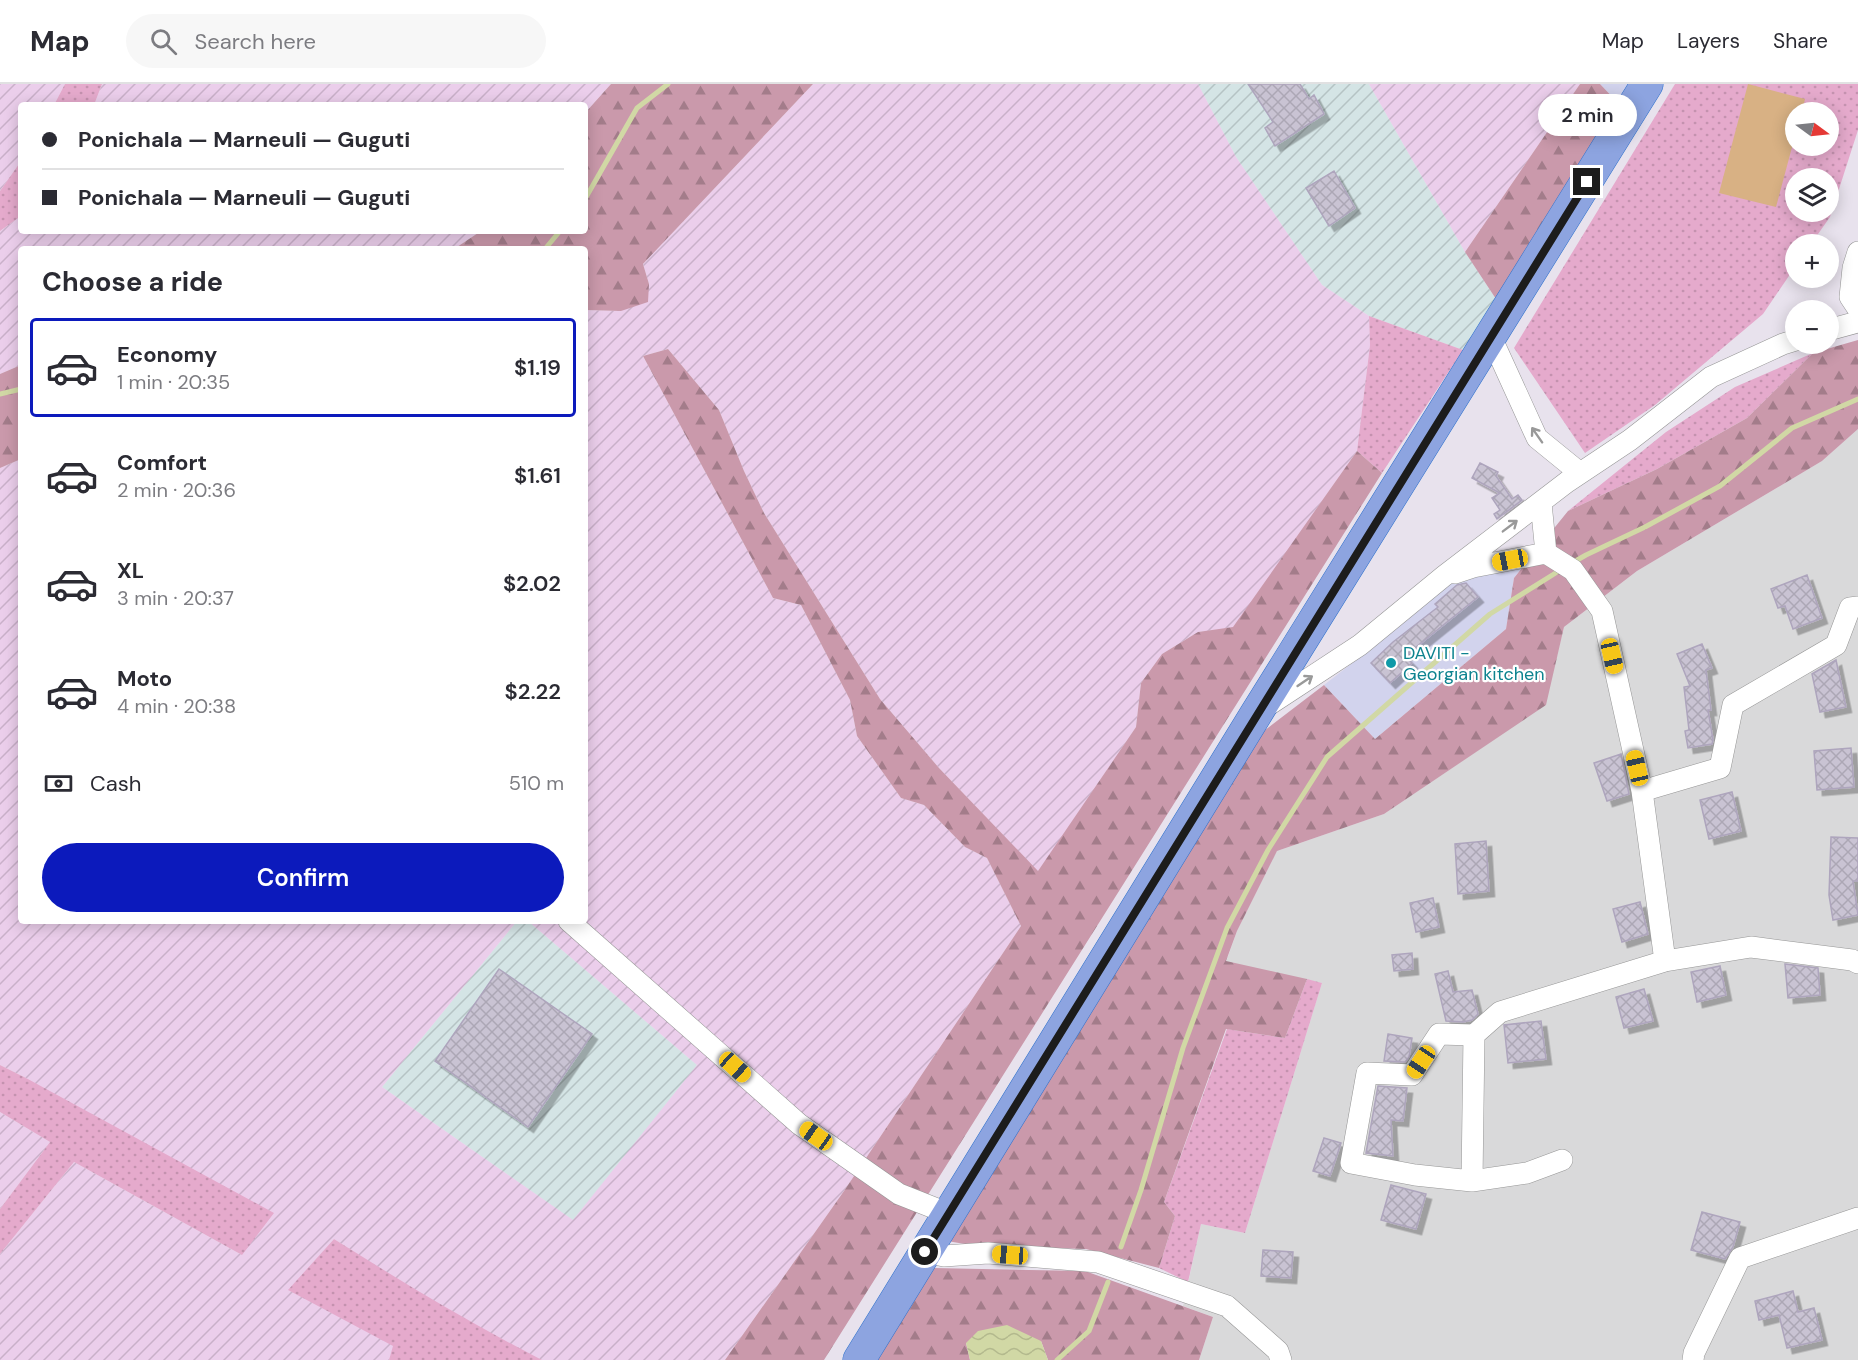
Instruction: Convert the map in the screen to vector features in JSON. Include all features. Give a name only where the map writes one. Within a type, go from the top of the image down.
[{"type":"highway","points":[[859,1360],[947,1213],[1646,84]]},
{"type":"street","points":[[1858,252],[1853,268],[1850,297],[1858,309]]},
{"type":"street","points":[[1839,327],[1858,322]]},
{"type":"street","points":[[1491,337],[1536,438],[1580,473]]},
{"type":"street","points":[[1256,714],[1360,645],[1444,576],[1580,473],[1630,440],[1711,377],[1785,343]]},
{"type":"street","points":[[1541,503],[1546,553]]},
{"type":"street","points":[[1444,576],[1473,567],[1546,553],[1573,570],[1602,611],[1642,791],[1665,961]]},
{"type":"street","points":[[1642,791],[1720,768],[1733,705],[1836,645],[1850,609],[1858,607]]},
{"type":"street","points":[[571,924],[799,1124],[899,1194],[947,1213]]},
{"type":"street","points":[[1562,1160],[1527,1173],[1472,1181],[1415,1175],[1351,1163],[1367,1073],[1412,1075],[1439,1034],[1474,1035],[1500,1012],[1665,961],[1750,946],[1852,960],[1858,963]]},
{"type":"street","points":[[1472,1181],[1474,1035]]},
{"type":"street","points":[[1693,1360],[1694,1353],[1740,1258],[1858,1218]]},
{"type":"street","points":[[925,1252],[944,1256],[988,1253],[1098,1262],[1227,1306],[1278,1351],[1281,1360]]},
{"type":"shaded area","points":[[0,84],[65,84],[56,102],[18,102],[18,165],[0,191]]},
{"type":"shaded area","points":[[65,84],[102,84],[95,102],[56,102]]},
{"type":"shaded area","points":[[102,84],[611,84],[588,110],[588,102],[95,102]]},
{"type":"shaded area","points":[[813,84],[1198,84],[1236,157],[1322,285],[1369,316],[1370,345],[1357,451],[1233,628],[1198,632],[1162,654],[1141,683],[1136,727],[1038,872],[939,768],[880,699],[764,513],[719,410],[668,349],[643,356],[773,598],[801,605],[850,700],[857,736],[901,798],[924,805],[965,847],[987,858],[1021,926],[844,1191],[725,1360],[542,1360],[413,1290],[334,1239],[289,1290],[394,1346],[389,1360],[0,1360],[0,1254],[74,1162],[242,1255],[26,1078],[0,1065],[0,468],[18,460],[18,924],[515,924],[382,1087],[573,1220],[697,1065],[532,924],[588,924],[588,310],[621,311],[649,284],[643,264]]},
{"type":"shaded area","points":[[1198,84],[1369,84],[1465,252],[1498,302],[1463,350],[1369,316],[1322,285],[1236,157]]},
{"type":"shaded area","points":[[1369,84],[1580,84],[1465,252]]},
{"type":"shaded area","points":[[1600,84],[1634,84],[1621,106]]},
{"type":"shaded area","points":[[1675,84],[1858,84],[1858,130],[1839,189],[1839,168],[1785,168],[1785,222],[1826,222],[1818,234],[1785,234],[1785,282],[1763,314],[1655,405],[1585,453],[1514,348]]},
{"type":"shaded area","points":[[1748,84],[1805,99],[1804,102],[1785,102],[1785,156],[1790,156],[1776,207],[1719,193]]},
{"type":"shaded area","points":[[18,165],[18,218],[0,231],[0,191]]},
{"type":"shaded area","points":[[18,218],[18,234],[476,234],[458,246],[18,246],[18,366],[0,374],[0,231]]},
{"type":"shaded area","points":[[1369,316],[1463,350],[1382,473],[1357,451],[1370,345]]},
{"type":"shaded area","points":[[1812,354],[1747,418],[1657,469],[1568,511],[1666,432],[1735,387]]},
{"type":"shaded area","points":[[1858,429],[1858,1360],[1199,1360],[1213,1317],[1183,1306],[1201,1224],[1245,1233],[1322,983],[1226,962],[1237,931],[1277,851],[1384,814],[1545,705],[1564,627],[1637,571],[1822,461]]},
{"type":"shaded area","points":[[1523,567],[1514,578],[1506,629],[1375,739],[1324,685],[1378,643],[1450,580]]},
{"type":"shaded area","points":[[515,924],[532,924],[697,1065],[574,1221],[382,1087]]},
{"type":"shaded area","points":[[1307,979],[1322,983],[1245,1233],[1201,1224],[1188,1282],[1159,1268],[1175,1216],[1164,1202],[1227,1029],[1285,1038]]},
{"type":"shaded area","points":[[0,1065],[274,1213],[242,1255],[74,1162],[0,1254],[0,1209],[50,1142],[0,1112]]},
{"type":"shaded area","points":[[0,1112],[50,1142],[0,1209]]},
{"type":"shaded area","points":[[334,1239],[436,1302],[542,1360],[389,1360],[393,1346],[288,1290]]},
{"type":"green space","points":[[611,84],[813,84],[643,264],[649,284],[648,302],[621,311],[588,310],[588,246],[458,246],[476,234],[588,234],[588,110]]},
{"type":"green space","points":[[1580,84],[1600,84],[1621,106],[1498,302],[1465,252]]},
{"type":"green space","points":[[1858,340],[1858,429],[1822,461],[1637,571],[1564,627],[1546,705],[1384,814],[1277,851],[1237,931],[1226,961],[1307,979],[1285,1038],[1226,1029],[1164,1202],[1175,1216],[1159,1268],[1086,1249],[977,1246],[947,1241],[1260,734],[1324,685],[1375,739],[1506,629],[1514,578],[1568,511],[1657,469],[1747,418],[1812,354],[1839,354],[1839,345]]},
{"type":"green space","points":[[668,349],[719,410],[764,513],[880,699],[939,768],[1038,871],[1136,727],[1141,683],[1162,654],[1198,632],[1233,627],[1357,451],[1382,473],[824,1360],[725,1360],[844,1191],[1021,926],[987,858],[965,847],[924,805],[901,798],[857,736],[850,700],[801,605],[773,598],[643,356]]},
{"type":"green space","points":[[18,366],[18,460],[0,468],[0,374]]},
{"type":"green space","points":[[934,1268],[1085,1271],[1213,1317],[1199,1360],[1048,1360],[1041,1341],[966,1343],[970,1360],[877,1360]]},
{"type":"water","points":[[1007,1325],[1041,1341],[1048,1360],[970,1360],[966,1343],[978,1331]]},
{"type":"building","points":[[1248,84],[1300,84],[1309,99],[1314,95],[1324,114],[1275,146],[1265,128],[1273,122]]},
{"type":"building","points":[[1334,171],[1355,208],[1329,226],[1306,188]]},
{"type":"building","points":[[1480,463],[1498,472],[1496,476],[1512,499],[1518,495],[1522,500],[1497,519],[1494,514],[1500,510],[1492,498],[1500,493],[1472,478]]},
{"type":"building","points":[[1807,575],[1822,618],[1793,629],[1785,606],[1778,608],[1771,589]]},
{"type":"building","points":[[1466,583],[1478,597],[1405,656],[1412,663],[1390,683],[1371,663],[1393,642],[1438,607],[1435,604],[1457,585]]},
{"type":"building","points":[[1702,644],[1712,668],[1706,670],[1711,710],[1708,710],[1713,740],[1712,744],[1688,748],[1685,731],[1689,730],[1684,687],[1690,686],[1677,654]]},
{"type":"building","points":[[1836,660],[1846,707],[1820,712],[1812,674]]},
{"type":"building","points":[[1851,748],[1854,787],[1817,790],[1814,751]]},
{"type":"building","points":[[1621,754],[1629,794],[1607,801],[1594,763]]},
{"type":"building","points":[[1732,792],[1741,831],[1709,839],[1700,800]]},
{"type":"building","points":[[1831,837],[1858,838],[1858,881],[1853,881],[1858,915],[1833,920],[1829,895]]},
{"type":"building","points":[[1486,841],[1489,891],[1458,894],[1455,844]]},
{"type":"building","points":[[1433,898],[1439,927],[1416,932],[1410,903]]},
{"type":"building","points":[[1640,902],[1648,934],[1622,942],[1613,909]]},
{"type":"building","points":[[1412,953],[1413,969],[1394,971],[1392,955]]},
{"type":"building","points":[[1785,964],[1818,968],[1820,995],[1788,998]]},
{"type":"building","points":[[1720,966],[1726,995],[1697,1002],[1691,972]]},
{"type":"building","points":[[499,969],[592,1034],[528,1127],[435,1061]]},
{"type":"building","points":[[1448,971],[1453,992],[1472,990],[1478,1014],[1472,1020],[1446,1021],[1435,974]]},
{"type":"building","points":[[1644,989],[1653,1021],[1624,1028],[1616,997]]},
{"type":"building","points":[[1541,1021],[1546,1059],[1508,1063],[1504,1025]]},
{"type":"building","points":[[1388,1034],[1412,1038],[1409,1057],[1405,1062],[1384,1061]]},
{"type":"building","points":[[1378,1086],[1407,1088],[1403,1121],[1391,1120],[1393,1156],[1366,1153]]},
{"type":"building","points":[[1324,1138],[1341,1143],[1330,1176],[1313,1171]]},
{"type":"building","points":[[1391,1185],[1426,1194],[1416,1229],[1381,1220]]},
{"type":"building","points":[[1702,1212],[1740,1222],[1733,1247],[1725,1259],[1691,1250]]},
{"type":"building","points":[[1263,1250],[1293,1252],[1291,1278],[1261,1276]]},
{"type":"building","points":[[1793,1291],[1798,1312],[1814,1308],[1822,1340],[1787,1348],[1779,1315],[1759,1320],[1755,1301]]},
{"type":"waterway","points":[[588,194],[637,108],[668,84]]},
{"type":"waterway","points":[[548,246],[558,234]]},
{"type":"waterway","points":[[0,394],[18,390]]},
{"type":"waterway","points":[[1572,563],[1720,486],[1792,428],[1858,399]]},
{"type":"waterway","points":[[1121,1247],[1141,1190],[1183,1048],[1227,928],[1268,850],[1327,757],[1490,614],[1562,569]]},
{"type":"waterway","points":[[1057,1360],[1089,1331],[1108,1282]]},
{"type":"place","name":"DAVITI - Georgian kitchen","points":[[1391,663]]},
{"type":"route","points":[[925,1252],[1268,694],[1587,182]]}]
